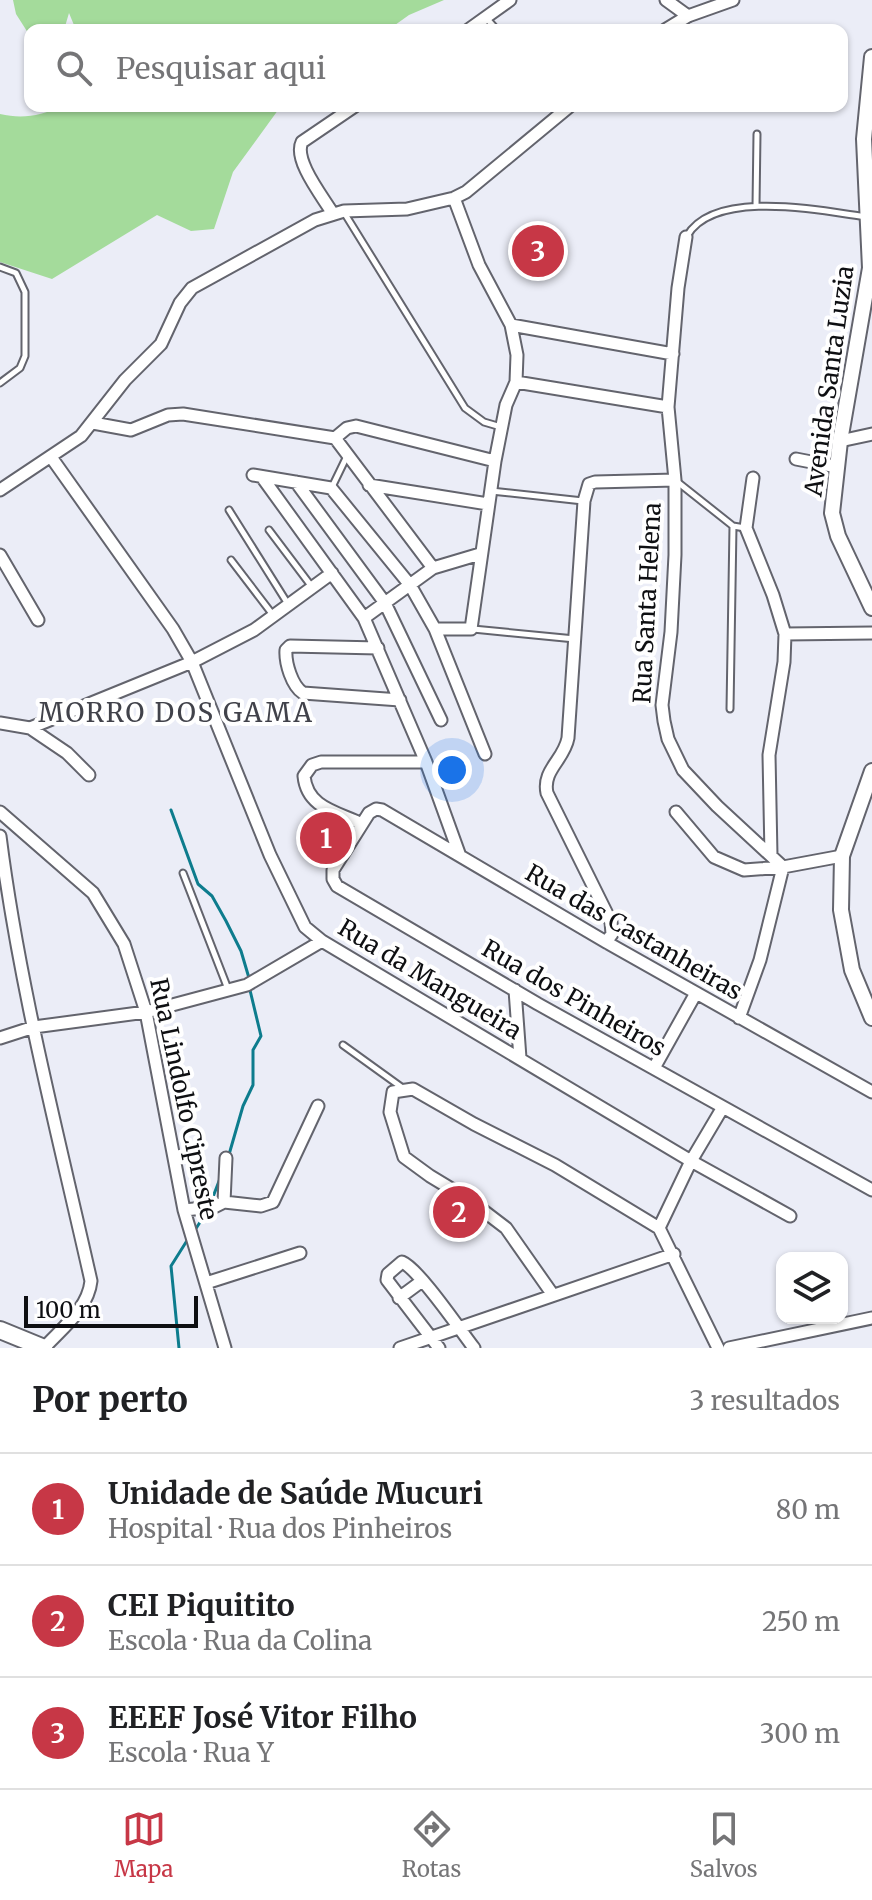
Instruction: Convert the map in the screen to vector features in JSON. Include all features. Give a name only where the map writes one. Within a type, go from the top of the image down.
[{"type":"main road","points":[[0,1330],[44,1348]]},
{"type":"street","points":[[477,24],[510,0]]},
{"type":"street","points":[[666,0],[688,16]]},
{"type":"street","points":[[675,24],[733,0]]},
{"type":"street","name":"Avenida Santa Luzia","points":[[871,604],[834,523],[833,503],[840,441],[871,268],[864,139],[872,57]]},
{"type":"street","points":[[339,212],[302,161],[298,150],[302,142],[346,112]]},
{"type":"street","points":[[0,490],[81,436],[125,380],[161,344],[180,303],[192,288],[315,220],[339,212],[407,209],[454,198],[466,192],[563,112]]},
{"type":"street","points":[[435,629],[471,629],[495,461],[506,405],[516,382],[517,355],[511,325],[479,265],[454,198]]},
{"type":"street","name":"Rua Santa Helena","points":[[686,237],[668,407],[675,480],[672,601],[662,705],[668,739],[683,770],[783,867]]},
{"type":"street","points":[[511,325],[673,354]]},
{"type":"street","points":[[516,382],[668,407]]},
{"type":"street","points":[[93,423],[131,430],[168,415],[183,414],[335,438],[433,568]]},
{"type":"street","points":[[335,438],[347,428],[356,426],[495,461]]},
{"type":"street","points":[[840,441],[872,434]]},
{"type":"street","name":"Rua da Mangueira","points":[[51,457],[173,629],[192,662],[270,855],[305,927],[322,941],[691,1161],[790,1216]]},
{"type":"street","points":[[796,459],[837,467]]},
{"type":"street","points":[[460,857],[426,762],[364,618],[257,476],[331,488],[410,585],[435,629],[485,754]]},
{"type":"street","points":[[753,478],[740,527],[773,595],[785,634],[784,662],[769,755],[771,855]]},
{"type":"street","points":[[606,942],[612,934],[611,922],[547,793],[545,783],[547,772],[566,747],[584,501],[589,484],[595,482],[675,480]]},
{"type":"street","points":[[296,482],[385,603],[441,720]]},
{"type":"street","points":[[369,485],[488,504]]},
{"type":"street","points":[[364,618],[433,568],[480,554]]},
{"type":"street","points":[[0,555],[38,620]]},
{"type":"street","points":[[30,728],[192,662],[254,630],[332,573]]},
{"type":"street","points":[[785,634],[872,633]]},
{"type":"street","points":[[378,648],[290,646],[285,656],[297,690],[303,693],[400,700]]},
{"type":"street","points":[[0,723],[30,728],[67,753],[89,775]]},
{"type":"street","points":[[362,824],[309,797],[304,776],[312,765],[321,762],[426,762]]},
{"type":"street","points":[[872,771],[842,856],[841,910],[852,970],[872,1018]]},
{"type":"street","name":"Rua das Castanheiras","points":[[376,809],[872,1092]]},
{"type":"street","name":"Rua dos Pinheiros","points":[[376,809],[369,813],[333,870],[337,886],[515,990],[872,1190]]},
{"type":"street","name":"Rua Lindolfo Cipreste","points":[[0,812],[93,893],[124,944],[146,1012],[184,1210],[225,1348]]},
{"type":"street","points":[[676,812],[714,857],[744,870],[783,867],[842,856]]},
{"type":"street","points":[[0,836],[6,884],[34,1027],[91,1281],[90,1295],[83,1306],[44,1348]]},
{"type":"street","points":[[739,1018],[760,960],[783,867]]},
{"type":"street","points":[[0,1038],[34,1027],[146,1012],[247,985],[322,941]]},
{"type":"street","points":[[515,990],[520,1058]]},
{"type":"street","points":[[654,1068],[696,993]]},
{"type":"street","points":[[553,1295],[506,1228],[404,1157],[390,1112],[399,1091],[413,1089],[555,1165],[659,1228],[718,1348]]},
{"type":"street","points":[[184,1210],[214,1207],[224,1202],[261,1206],[273,1202],[318,1106]]},
{"type":"street","points":[[659,1228],[691,1161],[723,1107]]},
{"type":"street","points":[[224,1202],[226,1158]]},
{"type":"street","points":[[206,1283],[300,1253]]},
{"type":"street","points":[[400,1348],[674,1254]]},
{"type":"street","points":[[439,1348],[399,1298],[387,1277],[402,1262],[407,1263],[474,1348]]},
{"type":"street","points":[[399,1298],[422,1281]]},
{"type":"street","points":[[729,1348],[872,1318]]},
{"type":"lane","points":[[486,18],[492,24]]},
{"type":"lane","points":[[756,206],[757,134]]},
{"type":"lane","points":[[686,237],[703,221],[733,209],[756,206],[868,217]]},
{"type":"lane","points":[[339,212],[465,408],[484,422],[502,428]]},
{"type":"lane","points":[[0,267],[16,273],[25,292],[25,356],[20,368],[0,383]]},
{"type":"lane","points":[[331,488],[347,455]]},
{"type":"lane","points":[[675,480],[740,527],[730,709]]},
{"type":"lane","points":[[491,491],[584,501]]},
{"type":"lane","points":[[229,510],[289,605]]},
{"type":"lane","points":[[269,530],[312,588]]},
{"type":"lane","points":[[231,560],[273,615]]},
{"type":"lane","points":[[471,629],[576,639]]},
{"type":"lane","points":[[183,873],[228,990]]},
{"type":"lane","points":[[343,1045],[399,1091]]},
{"type":"green space","points":[[13,0],[444,0],[396,24],[74,24],[69,13],[66,24],[24,24],[24,27],[16,14]]},
{"type":"green space","points":[[47,112],[277,112],[233,172],[214,229],[191,231],[157,215],[52,279],[0,262],[0,114],[31,116]]},
{"type":"waterway","points":[[171,810],[198,884],[212,896],[226,921],[241,951],[249,978]]},
{"type":"waterway","points":[[228,1158],[243,1106],[253,1085],[253,1050],[261,1036],[249,986]]},
{"type":"waterway","points":[[211,1202],[221,1176]]},
{"type":"waterway","points":[[195,1230],[206,1213]]},
{"type":"waterway","points":[[179,1348],[171,1266],[188,1239]]},
{"type":"place","name":"EEEF José Vitor Filho","points":[[538,251]]},
{"type":"place","name":"Unidade de Saúde Mucuri","points":[[326,838]]},
{"type":"place","name":"CEI Piquitito","points":[[459,1212]]},
{"type":"district","name":"MORRO DOS GAMA","points":[[176,712]]}]
